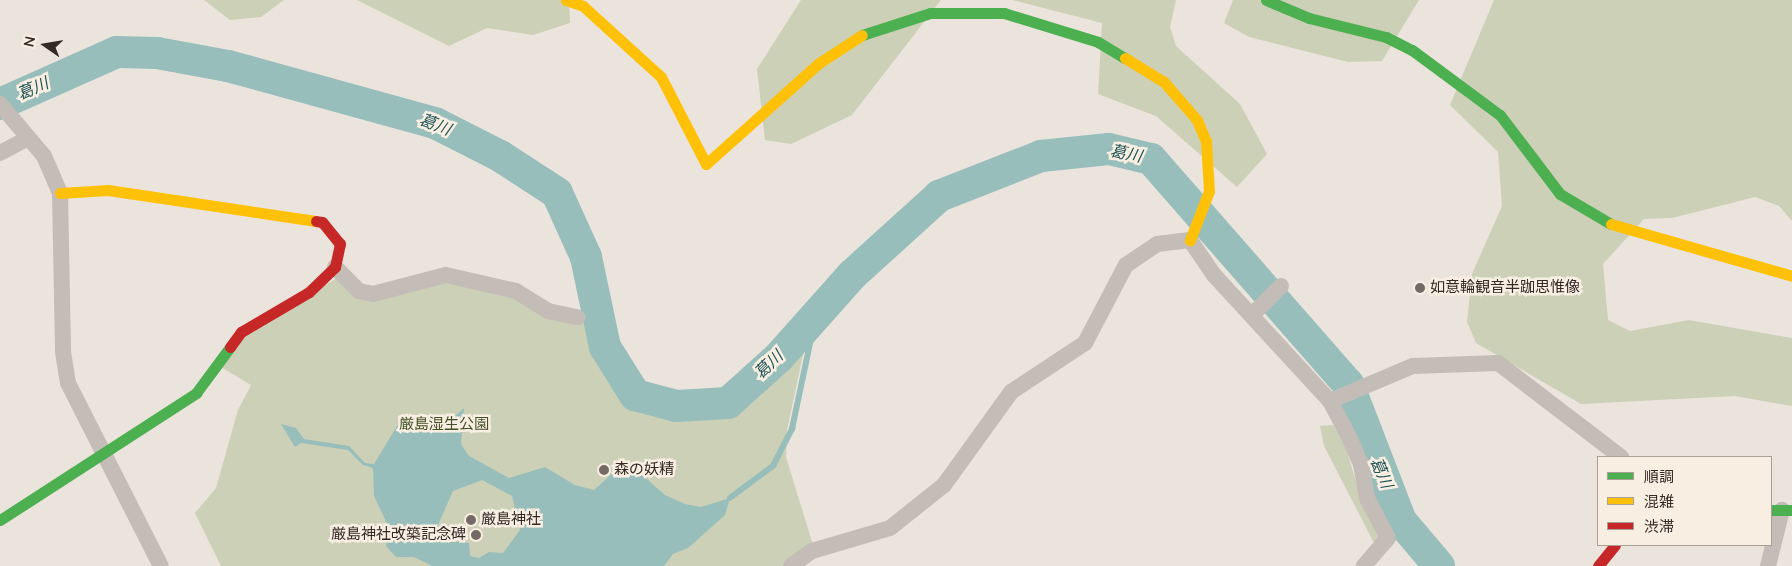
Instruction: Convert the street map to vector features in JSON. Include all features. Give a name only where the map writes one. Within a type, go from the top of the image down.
[{"type":"street","points":[[566,0],[583,6],[661,77],[706,164],[819,63],[870,31],[930,13],[972,12],[1053,25],[1098,42],[1164,82],[1180,97],[1206,141],[1210,173],[1206,198],[1192,234]]},
{"type":"street","points":[[1266,0],[1309,18],[1386,37],[1412,50],[1500,115],[1560,194],[1609,224],[1792,276]]},
{"type":"street","points":[[4,108],[44,156],[60,193],[63,352],[68,383],[160,566]]},
{"type":"street","points":[[0,153],[28,138]]},
{"type":"street","points":[[0,520],[196,393],[241,332],[308,292],[335,267],[340,244],[322,222],[108,190],[60,193]]},
{"type":"street","points":[[1192,234],[1252,315],[1333,399],[1361,464],[1367,498],[1388,538],[1364,566]]},
{"type":"street","points":[[791,566],[812,552],[890,528],[944,485],[1011,392],[1085,343],[1131,260],[1157,244],[1192,234]]},
{"type":"street","points":[[335,267],[359,290],[374,294],[446,276],[516,291],[548,311],[577,317]]},
{"type":"street","points":[[1252,315],[1281,286]]},
{"type":"street","points":[[1333,399],[1413,366],[1498,363],[1620,456]]},
{"type":"street","points":[[1768,566],[1781,510]]},
{"type":"street","points":[[1598,566],[1614,546]]},
{"type":"green space","points":[[204,0],[284,0],[261,17],[230,20]]},
{"type":"green space","points":[[357,0],[569,0],[570,23],[533,35],[487,28],[449,46]]},
{"type":"green space","points":[[801,0],[941,0],[852,115],[791,144],[765,140],[757,69]]},
{"type":"green space","points":[[1012,0],[1176,0],[1170,27],[1176,46],[1240,104],[1267,154],[1237,187],[1156,116],[1098,94],[1102,23]]},
{"type":"green space","points":[[1233,0],[1419,0],[1382,61],[1348,62],[1249,37],[1224,23]]},
{"type":"green space","points":[[1494,0],[1792,0],[1792,221],[1779,206],[1755,197],[1672,218],[1644,219],[1603,264],[1608,320],[1630,331],[1689,320],[1792,338],[1792,406],[1735,396],[1581,404],[1476,343],[1467,322],[1472,274],[1502,206],[1498,152],[1450,105]]},
{"type":"green space","name":"厳島湿生公園","points":[[337,278],[358,294],[440,282],[512,295],[545,317],[584,323],[601,366],[615,384],[639,403],[688,418],[737,409],[756,398],[805,345],[787,430],[786,457],[813,545],[783,566],[221,566],[195,513],[216,488],[238,410],[251,385],[221,367],[243,333]]},
{"type":"green space","points":[[1333,425],[1342,435],[1358,488],[1381,539],[1375,545],[1324,446],[1320,426]]},
{"type":"water","points":[[464,408],[461,444],[469,456],[509,478],[545,467],[575,485],[594,490],[615,471],[634,468],[665,495],[685,504],[701,507],[730,498],[725,515],[688,548],[673,554],[664,566],[432,566],[414,557],[396,557],[386,546],[389,528],[374,496],[373,468],[363,465],[348,450],[301,443],[295,447],[281,424],[296,428],[304,439],[349,446],[365,463],[374,464],[400,421],[437,422],[452,419]],"holes":[[[482,480],[512,496],[520,530],[503,553],[489,552],[479,558],[470,556],[469,543],[443,540],[438,525],[453,491]]]},
{"type":"waterway","name":"葛川","points":[[0,104],[117,52],[157,53],[228,66],[435,123],[500,156],[557,193],[586,257],[605,347],[635,395],[677,406],[728,403],[779,357],[852,275],[939,196],[1041,156],[1109,149],[1151,159],[1348,384],[1401,521],[1439,566]]},
{"type":"waterway","points":[[730,498],[773,466],[792,429],[816,315]]},
{"type":"traffic: fast","points":[[1266,0],[1309,18],[1386,37],[1412,50],[1500,115],[1560,194],[1611,224]]},
{"type":"traffic: fast","points":[[862,35],[930,13],[1004,13],[1098,42],[1125,58]]},
{"type":"traffic: fast","points":[[0,520],[196,393],[230,347]]},
{"type":"traffic: fast","points":[[1772,510],[1792,510]]},
{"type":"traffic: slow","points":[[566,0],[583,6],[661,77],[706,164],[819,63],[862,35]]},
{"type":"traffic: slow","points":[[1125,58],[1164,82],[1197,120],[1206,141],[1209,191],[1190,240]]},
{"type":"traffic: slow","points":[[60,193],[108,190],[316,221]]},
{"type":"traffic: slow","points":[[1611,224],[1792,276]]},
{"type":"traffic: jam","points":[[230,347],[241,332],[309,292],[335,267],[340,244],[322,222],[316,221]]},
{"type":"traffic: jam","points":[[1598,566],[1614,546]]},
{"type":"place","name":"如意輪観音半跏思惟像","points":[[1420,288]]},
{"type":"place","name":"森の妖精","points":[[604,470]]},
{"type":"place","name":"厳島神社","points":[[471,520]]},
{"type":"place","name":"厳島神社改築記念碑","points":[[476,535]]}]
